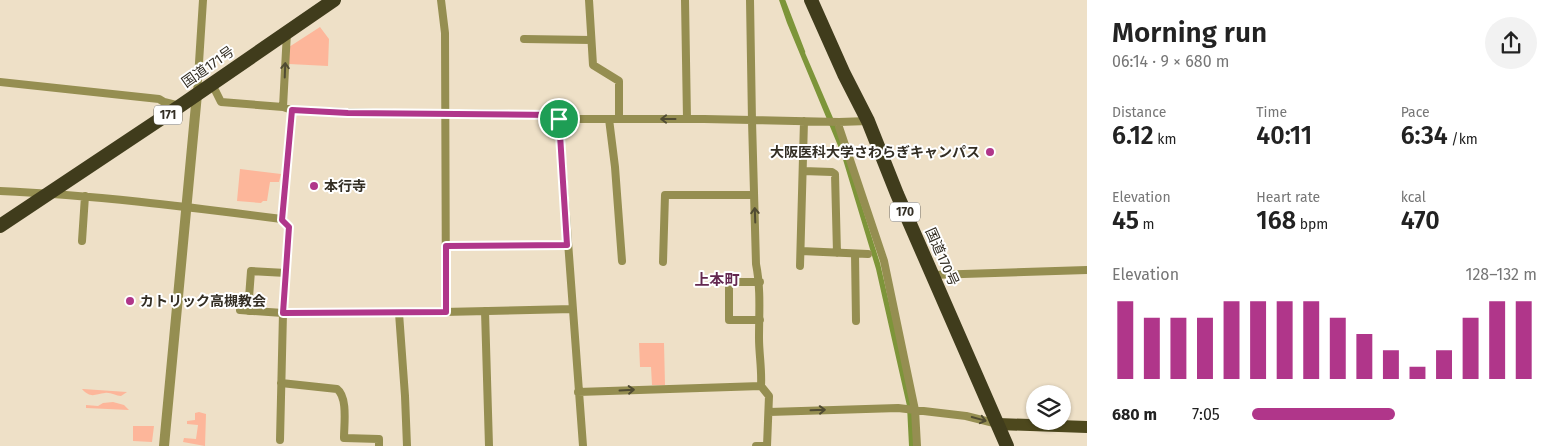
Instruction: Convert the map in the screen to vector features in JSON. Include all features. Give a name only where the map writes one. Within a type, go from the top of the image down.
[{"type":"highway","name":"国道171号","points":[[0,226],[334,0]]},
{"type":"highway","name":"国道170号","points":[[811,0],[844,74],[868,121],[897,194],[1007,446]]},
{"type":"main road","points":[[998,424],[1087,427]]},
{"type":"street","points":[[164,446],[197,94],[203,0]]},
{"type":"street","points":[[441,0],[445,33],[446,312]]},
{"type":"street","points":[[589,0],[593,65],[618,81],[618,119]]},
{"type":"street","points":[[685,0],[687,119]]},
{"type":"street","points":[[750,0],[756,264],[760,282],[759,339],[762,367],[761,386],[769,396],[767,446],[756,446]]},
{"type":"street","points":[[283,108],[287,32]]},
{"type":"street","points":[[524,39],[592,40]]},
{"type":"street","points":[[0,82],[158,99],[180,106]]},
{"type":"street","points":[[212,84],[221,102],[292,110],[348,113],[555,115],[559,119],[868,121]]},
{"type":"street","points":[[282,220],[292,110]]},
{"type":"street","points":[[559,119],[583,446]]},
{"type":"street","points":[[608,119],[622,261]]},
{"type":"street","points":[[800,266],[804,122]]},
{"type":"street","points":[[834,122],[839,127],[884,261],[915,410],[917,446]]},
{"type":"street","points":[[804,172],[832,172],[835,174],[837,253]]},
{"type":"street","points":[[0,191],[49,193],[186,206],[282,220],[289,227],[283,313],[280,440]]},
{"type":"street","points":[[663,262],[665,194],[754,195]]},
{"type":"street","points":[[82,241],[85,196]]},
{"type":"street","points":[[446,246],[567,245]]},
{"type":"street","points":[[801,251],[868,254]]},
{"type":"street","points":[[855,254],[856,321]]},
{"type":"street","points":[[932,275],[1087,270]]},
{"type":"street","points":[[286,273],[251,271],[244,310],[283,313],[399,313],[573,309]]},
{"type":"street","points":[[760,282],[729,282],[729,320],[760,320]]},
{"type":"street","points":[[485,311],[489,446]]},
{"type":"street","points":[[399,313],[406,396],[407,446]]},
{"type":"street","points":[[281,383],[337,389],[344,399],[344,438],[379,439],[380,446]]},
{"type":"street","points":[[578,392],[761,386]]},
{"type":"street","points":[[769,412],[898,408],[966,416],[998,424]]},
{"type":"shaded area","points":[[779,0],[784,0],[836,125],[880,263],[912,403],[914,446],[909,446],[907,406],[876,269],[841,153]]},
{"type":"shaded area","points":[[320,27],[329,39],[328,66],[289,64],[289,47]]},
{"type":"shaded area","points":[[240,169],[281,174],[279,182],[270,182],[267,201],[261,203],[237,201]]},
{"type":"shaded area","points":[[639,343],[664,343],[665,385],[652,385],[651,367],[640,367]]},
{"type":"shaded area","points":[[82,389],[127,392],[121,396],[107,393],[93,395],[88,394]]},
{"type":"shaded area","points":[[113,402],[124,405],[129,410],[86,408],[86,405],[98,406],[103,403]]},
{"type":"shaded area","points":[[195,413],[206,414],[205,446],[183,442],[184,438],[196,439],[198,425],[187,424],[187,421],[195,420]]},
{"type":"shaded area","points":[[133,426],[154,426],[152,442],[133,441]]},
{"type":"waterway","points":[[784,0],[804,52]]},
{"type":"place","name":"大阪医科大学さわらぎキャンパス","points":[[990,152]]},
{"type":"place","name":"本行寺","points":[[314,186]]},
{"type":"place","name":"カトリック高槻教会","points":[[130,301]]},
{"type":"district","name":"上本町","points":[[717,280]]},
{"type":"route","points":[[292,110],[348,113],[555,115],[559,119],[567,245],[446,246],[446,312],[283,313],[289,227],[282,220],[292,110]]}]
